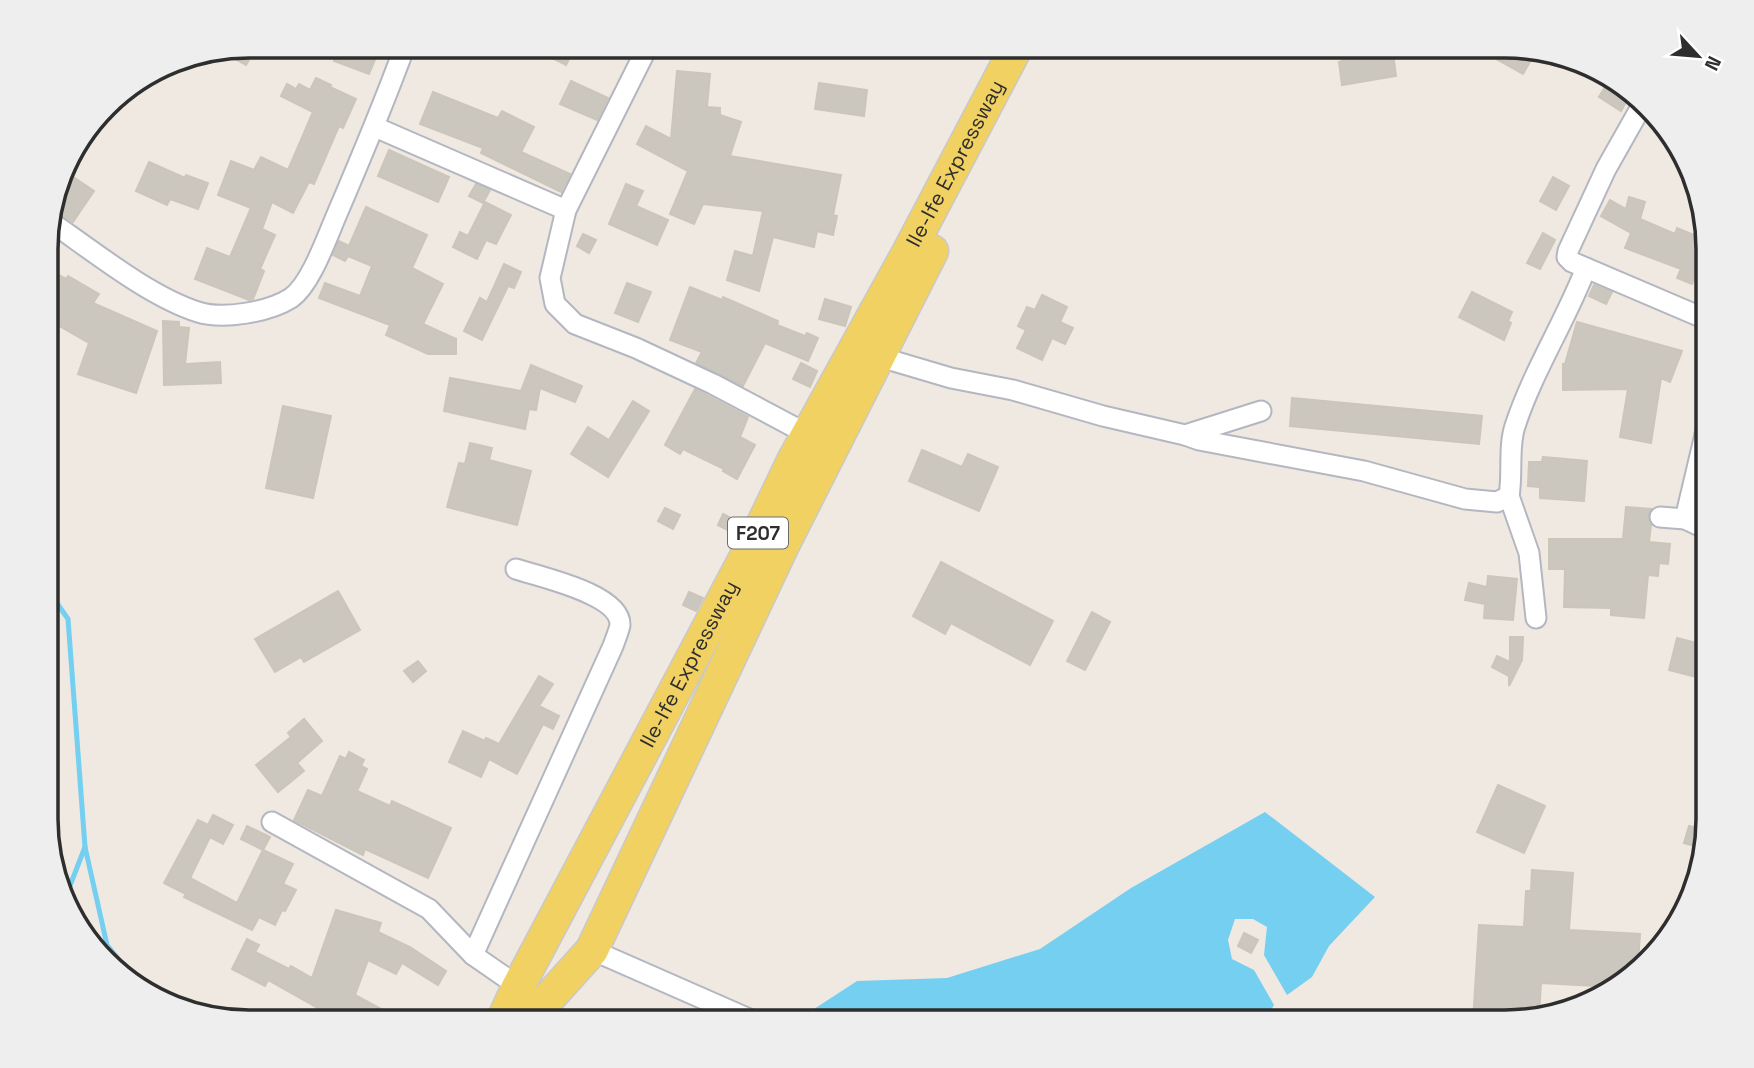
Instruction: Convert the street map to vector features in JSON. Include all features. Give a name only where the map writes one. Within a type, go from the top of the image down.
[{"type":"main road","name":"Ile-Ife Expressway","points":[[542,1010],[593,950],[807,457],[1011,58]]},
{"type":"main road","name":"Ile-Ife Expressway","points":[[807,457],[880,357],[1029,58]]},
{"type":"main road","name":"Ile-Ife Expressway","points":[[507,1010],[517,987],[771,539]]},
{"type":"street","points":[[59,227],[151,290],[199,313],[228,315],[264,310],[293,297],[313,270],[375,127],[401,58]]},
{"type":"street","points":[[642,58],[566,210],[550,278],[555,304],[576,324],[713,384],[807,457]]},
{"type":"street","points":[[1638,112],[1606,169],[1568,251],[1568,259],[1696,315]]},
{"type":"street","points":[[375,127],[566,210]]},
{"type":"street","points":[[1536,618],[1530,553],[1508,496],[1514,429],[1533,380],[1571,306],[1586,268]]},
{"type":"street","points":[[880,357],[951,378],[1013,390],[1199,440],[1364,471],[1465,499],[1497,502],[1508,496]]},
{"type":"street","points":[[1185,435],[1261,411]]},
{"type":"street","points":[[1685,519],[1696,473]]},
{"type":"street","points":[[1660,517],[1685,519],[1696,524]]},
{"type":"street","points":[[473,955],[613,646],[620,624],[614,607],[597,596],[516,569]]},
{"type":"street","points":[[272,822],[429,909],[473,955],[517,987],[538,1010]]},
{"type":"street","points":[[593,950],[730,1010]]},
{"type":"water","points":[[1265,812],[1375,897],[1329,946],[1312,977],[1287,995],[1264,955],[1267,927],[1253,919],[1235,919],[1228,940],[1232,959],[1254,970],[1274,1005],[1271,1010],[813,1010],[857,981],[947,978],[1040,949],[1131,888]]},
{"type":"building","points":[[234,58],[250,58],[246,65]]},
{"type":"building","points":[[335,58],[376,58],[369,74],[334,61]]},
{"type":"building","points":[[552,58],[570,58],[566,65]]},
{"type":"building","points":[[1342,58],[1394,58],[1396,76],[1342,85],[1339,62],[1343,61]]},
{"type":"building","points":[[1494,58],[1532,59],[1523,74]]},
{"type":"building","points":[[677,71],[710,74],[707,107],[720,108],[720,115],[741,122],[730,156],[841,175],[833,215],[837,216],[833,235],[817,231],[814,247],[773,237],[759,291],[727,280],[735,251],[753,256],[763,211],[703,204],[694,224],[670,214],[688,171],[637,144],[646,126],[671,139]]},
{"type":"building","points":[[316,78],[356,99],[343,128],[339,126],[314,184],[309,182],[293,213],[272,202],[262,229],[275,235],[260,269],[264,271],[253,299],[249,300],[195,279],[207,248],[230,257],[251,208],[218,195],[231,161],[254,170],[261,157],[288,170],[313,112],[281,96],[287,84],[296,89],[299,84],[310,90]]},
{"type":"building","points":[[571,81],[608,98],[597,120],[560,104]]},
{"type":"building","points":[[819,83],[867,90],[864,116],[815,109]]},
{"type":"building","points":[[1606,86],[1626,101],[1621,111],[1599,97]]},
{"type":"building","points":[[433,92],[498,118],[502,111],[534,127],[521,152],[570,174],[561,192],[481,153],[483,148],[420,124]]},
{"type":"building","points":[[389,150],[449,177],[438,202],[378,176]]},
{"type":"building","points":[[149,162],[185,178],[186,175],[208,183],[198,209],[170,199],[167,205],[136,191]]},
{"type":"building","points":[[72,176],[94,191],[73,222],[61,214]]},
{"type":"building","points":[[1553,177],[1569,186],[1556,210],[1540,201]]},
{"type":"building","points":[[476,184],[490,190],[483,203],[469,196]]},
{"type":"building","points":[[626,184],[643,191],[636,206],[668,220],[657,245],[609,224]]},
{"type":"building","points":[[1629,197],[1645,202],[1640,219],[1675,234],[1677,228],[1696,236],[1696,274],[1692,284],[1677,278],[1681,269],[1625,248],[1631,233],[1601,216],[1610,200],[1626,209]]},
{"type":"building","points":[[485,202],[511,215],[496,244],[486,240],[477,259],[453,247],[460,232],[468,236]]},
{"type":"building","points":[[366,207],[427,235],[412,268],[443,284],[423,324],[456,339],[456,354],[428,354],[386,335],[390,325],[319,298],[325,283],[360,296],[372,266],[348,256],[345,261],[333,255],[339,241],[349,246]]},
{"type":"building","points":[[1543,233],[1555,240],[1540,269],[1527,263]]},
{"type":"building","points":[[583,234],[596,240],[589,253],[577,246]]},
{"type":"building","points":[[504,264],[521,272],[514,288],[508,286],[482,340],[464,331],[480,298],[487,302]]},
{"type":"building","points":[[58,275],[66,279],[68,276],[99,294],[93,303],[157,331],[136,393],[78,374],[89,343],[58,325]]},
{"type":"building","points":[[627,283],[651,292],[638,322],[615,313]]},
{"type":"building","points":[[1594,285],[1612,292],[1606,304],[1589,296]]},
{"type":"building","points":[[690,287],[722,300],[723,297],[778,321],[777,325],[818,338],[808,361],[765,343],[743,386],[696,363],[702,352],[670,340]]},
{"type":"building","points":[[1472,292],[1512,312],[1504,340],[1459,317]]},
{"type":"building","points":[[1042,295],[1067,307],[1060,322],[1073,328],[1065,344],[1052,338],[1042,360],[1017,348],[1026,330],[1018,326],[1027,307],[1035,310]]},
{"type":"building","points":[[825,299],[851,307],[845,326],[819,319]]},
{"type":"building","points":[[163,321],[179,322],[179,327],[189,328],[185,364],[220,362],[221,383],[164,385]]},
{"type":"building","points":[[1577,322],[1682,351],[1670,382],[1661,378],[1651,443],[1620,437],[1628,389],[1563,390],[1563,364]]},
{"type":"building","points":[[801,363],[817,371],[810,387],[793,379]]},
{"type":"building","points":[[531,365],[582,386],[575,402],[540,388],[536,410],[529,409],[525,429],[444,411],[450,378],[521,391]]},
{"type":"building","points":[[695,389],[748,417],[740,437],[755,445],[737,479],[723,471],[724,469],[683,449],[680,454],[665,445]]},
{"type":"building","points":[[1292,398],[1482,416],[1479,444],[1290,426]]},
{"type":"building","points":[[633,401],[649,411],[608,477],[571,454],[588,427],[609,440]]},
{"type":"building","points":[[283,406],[331,416],[313,498],[266,488]]},
{"type":"building","points":[[470,443],[492,448],[489,460],[531,471],[517,525],[447,507],[459,463],[465,464]]},
{"type":"building","points":[[922,450],[962,467],[968,454],[998,467],[979,511],[909,481]]},
{"type":"building","points":[[1543,457],[1587,461],[1584,501],[1540,498],[1540,487],[1528,486],[1529,462],[1542,462]]},
{"type":"building","points":[[1626,507],[1651,509],[1648,517],[1651,525],[1649,542],[1670,544],[1668,564],[1659,563],[1658,576],[1648,575],[1644,618],[1611,615],[1611,608],[1564,607],[1565,569],[1549,569],[1549,539],[1623,539]]},
{"type":"building","points":[[665,508],[680,515],[673,529],[658,521]]},
{"type":"building","points":[[723,514],[737,521],[731,532],[718,525]]},
{"type":"building","points":[[941,562],[1053,621],[1030,665],[951,623],[945,634],[913,616]]},
{"type":"building","points":[[1488,576],[1517,579],[1513,620],[1484,618],[1485,604],[1465,600],[1469,583],[1487,587]]},
{"type":"building","points":[[338,591],[360,630],[304,662],[301,657],[275,672],[255,639]]},
{"type":"building","points":[[689,592],[703,598],[696,611],[683,605]]},
{"type":"building","points":[[1092,612],[1110,622],[1085,670],[1067,661]]},
{"type":"building","points":[[1510,637],[1523,637],[1522,660],[1509,686],[1509,676],[1492,667],[1497,656],[1510,662]]},
{"type":"building","points":[[1677,638],[1696,643],[1696,677],[1669,670]]},
{"type":"building","points":[[418,661],[426,671],[413,682],[404,671]]},
{"type":"building","points":[[539,676],[553,684],[539,706],[559,716],[553,729],[543,724],[517,774],[489,759],[481,777],[449,762],[463,731],[499,744]]},
{"type":"building","points":[[304,719],[322,741],[297,763],[304,771],[278,792],[256,765],[291,737],[288,733]]},
{"type":"building","points":[[349,752],[364,760],[361,766],[367,769],[357,791],[390,806],[392,801],[451,828],[428,878],[365,849],[363,855],[294,820],[308,790],[322,796],[340,756],[346,759]]},
{"type":"building","points":[[1498,785],[1545,806],[1524,853],[1477,832]]},
{"type":"building","points":[[213,815],[233,825],[223,844],[210,837],[190,878],[237,903],[263,850],[293,864],[283,884],[296,890],[275,925],[259,917],[252,930],[184,897],[186,894],[164,883],[198,820],[208,825]]},
{"type":"building","points":[[247,826],[270,837],[263,850],[241,839]]},
{"type":"building","points":[[1689,826],[1696,828],[1695,846],[1684,843]]},
{"type":"building","points":[[1532,870],[1573,873],[1569,930],[1640,934],[1639,955],[1622,971],[1599,986],[1541,983],[1540,1007],[1474,1010],[1479,925],[1524,927],[1526,891],[1531,891]]},
{"type":"building","points":[[336,910],[381,923],[378,932],[410,947],[446,971],[438,985],[402,963],[396,974],[368,960],[355,995],[383,1010],[321,1010],[268,980],[265,986],[232,969],[247,939],[259,945],[255,952],[289,969],[291,966],[312,978]]},
{"type":"building","points":[[1244,933],[1258,940],[1251,953],[1238,946]]},
{"type":"waterway","points":[[58,605],[68,619],[85,847],[107,945],[115,955]]},
{"type":"waterway","points":[[70,886],[85,847]]}]
